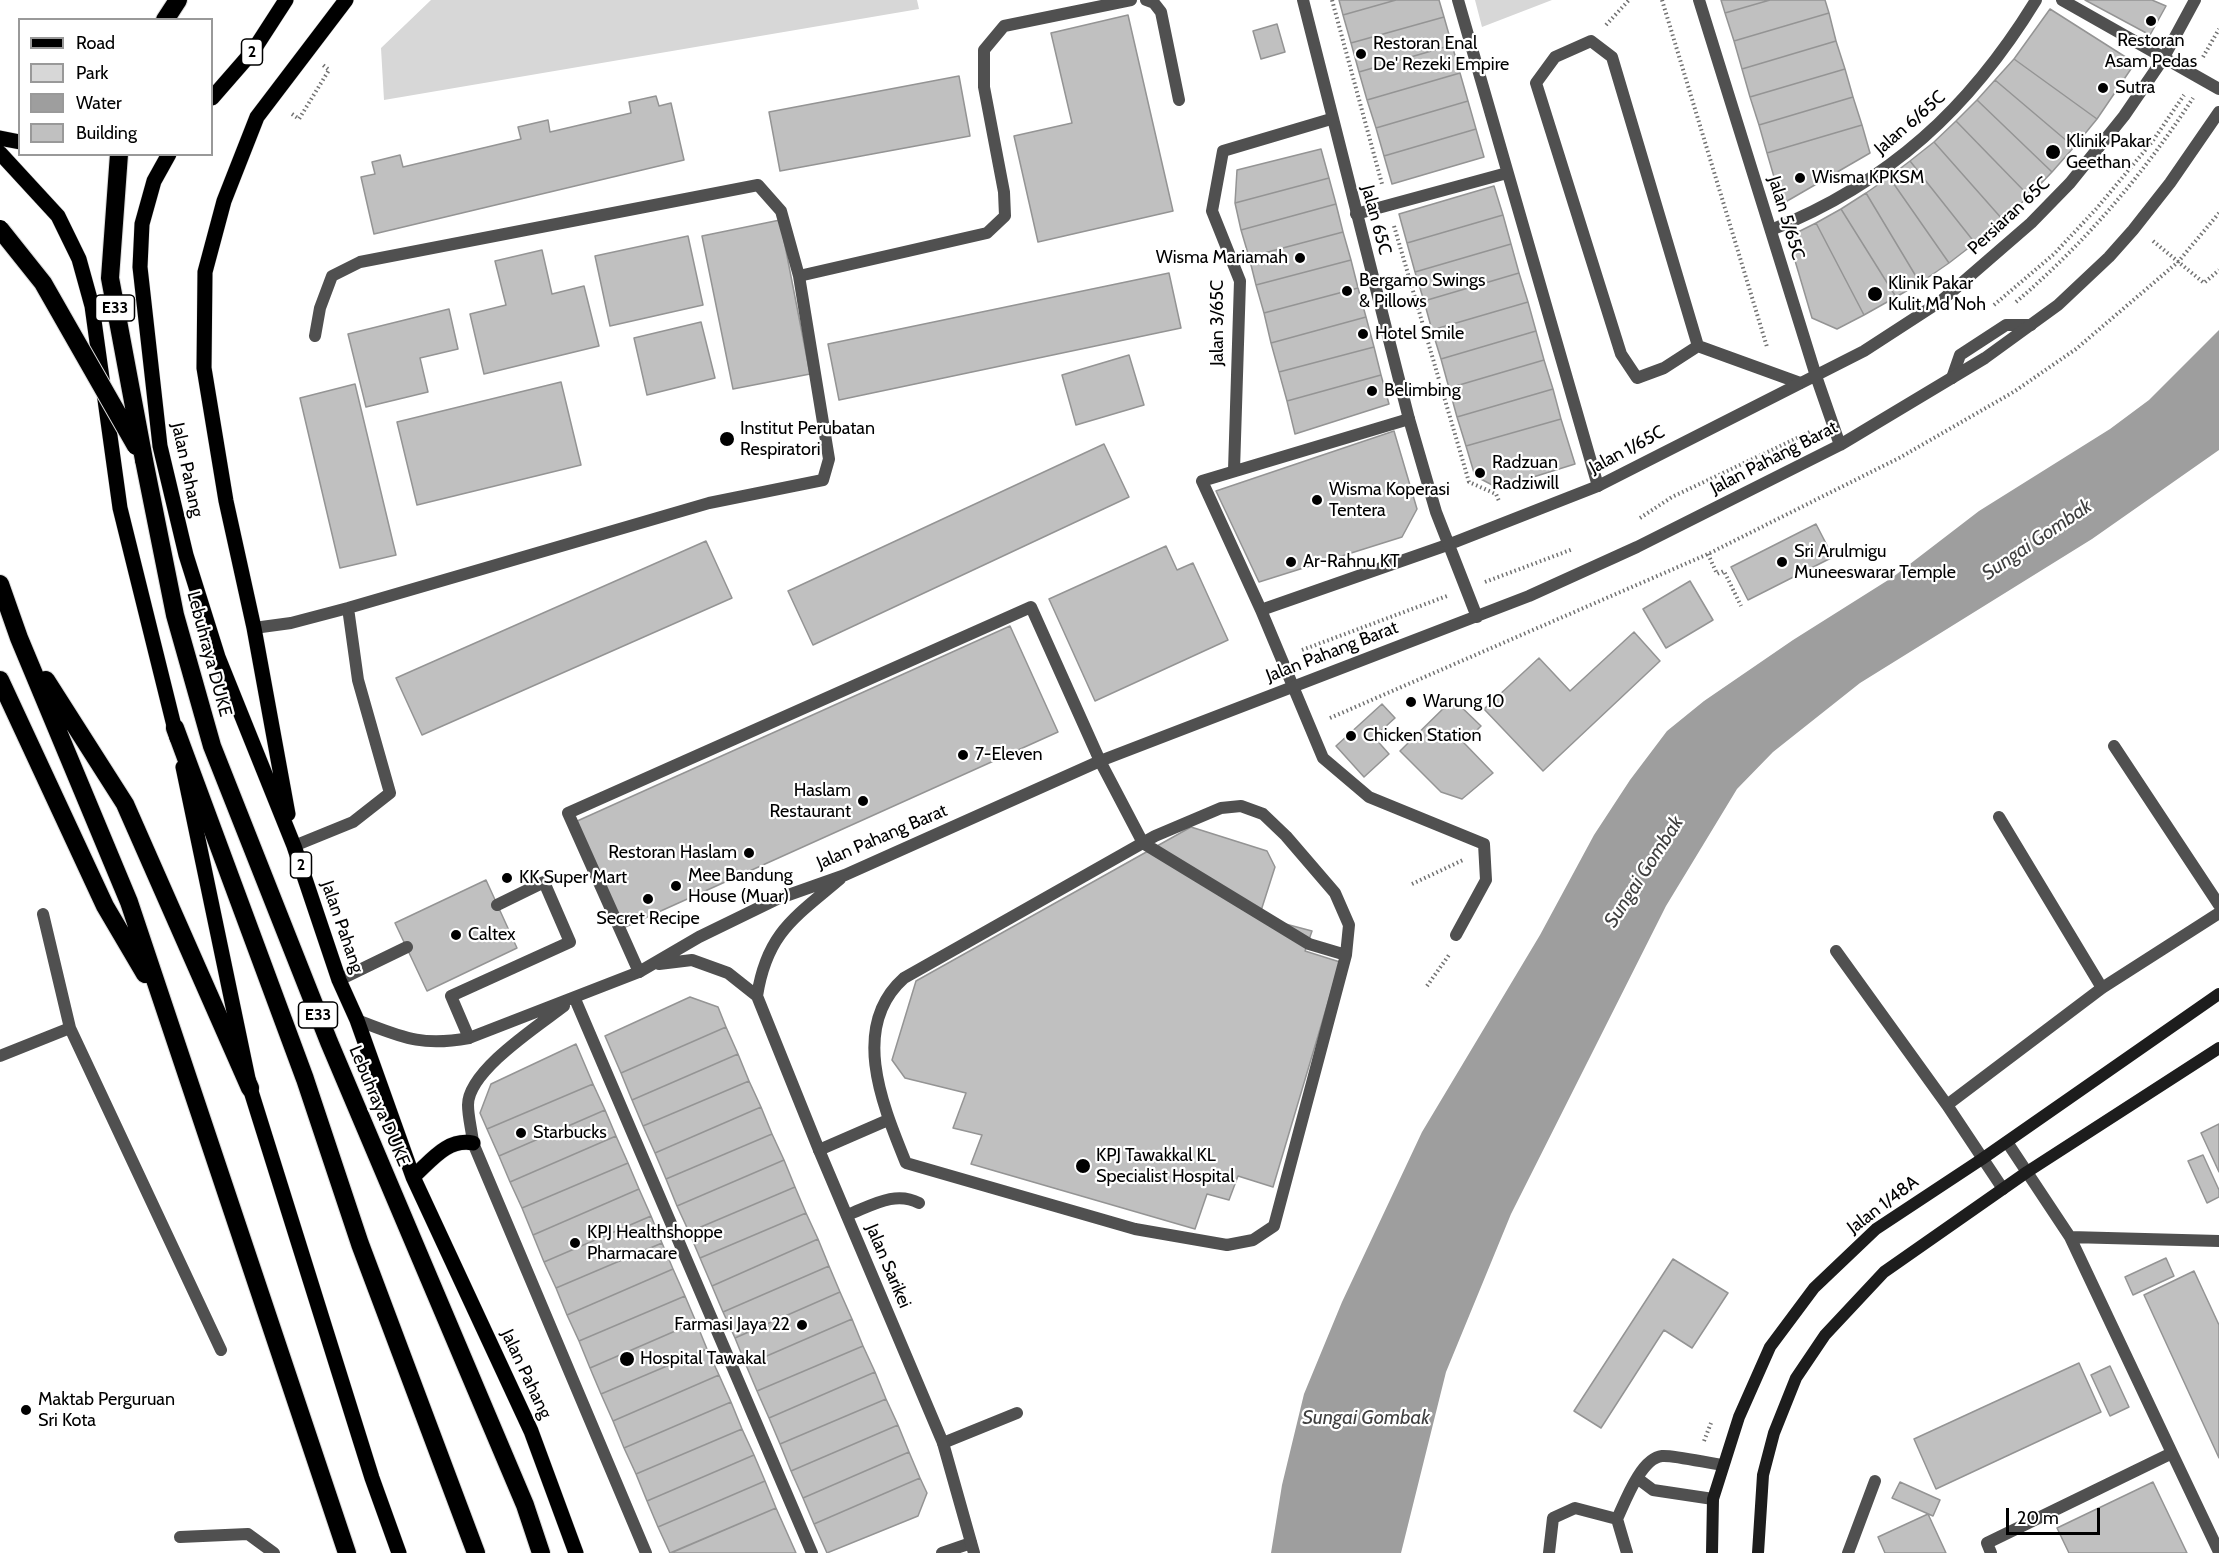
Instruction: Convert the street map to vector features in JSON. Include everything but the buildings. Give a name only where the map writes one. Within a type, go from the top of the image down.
[{"type":"highway","points":[[166,18],[178,0]]},
{"type":"highway","name":"E33","points":[[119,156],[110,278],[144,460]]},
{"type":"highway","name":"E33","points":[[0,229],[43,283],[144,460]]},
{"type":"highway","name":"Lebuhraya DUKE","points":[[144,460],[175,615],[212,746],[280,923],[525,1505],[541,1553]]},
{"type":"highway","points":[[0,584],[19,638],[129,902],[347,1553]]},
{"type":"highway","points":[[19,638],[125,804],[250,1088]]},
{"type":"highway","points":[[0,680],[105,906],[162,1004]]},
{"type":"highway","name":"E33","points":[[175,728],[305,1078],[360,1244],[476,1553]]},
{"type":"main road","name":"2","points":[[213,97],[253,51],[286,0]]},
{"type":"main road","points":[[294,846],[254,628],[226,501],[204,368],[205,272],[224,201],[257,117],[346,0]]},
{"type":"main road","points":[[0,138],[18,142]]},
{"type":"main road","points":[[0,153],[57,216],[79,259],[92,306],[120,508],[175,728],[250,1088],[372,1478],[399,1553]]},
{"type":"main road","name":"Jalan Pahang","points":[[168,156],[154,181],[142,224],[140,267],[160,447],[186,555],[218,657],[294,846],[339,980],[357,1020],[413,1177],[531,1431],[576,1553]]},
{"type":"main road","name":"Jalan 1/48A","points":[[1712,1553],[1713,1499],[1739,1417],[1770,1347],[1814,1288],[1876,1229],[2007,1142],[2219,994]]},
{"type":"main road","points":[[1758,1553],[1763,1474],[1773,1433],[1796,1378],[1825,1335],[1884,1272],[2027,1172],[2219,1048]]},
{"type":"main road","points":[[413,1177],[450,1144],[462,1141],[473,1143]]},
{"type":"street","points":[[799,276],[987,233],[1005,216],[1004,192],[984,87],[984,50],[1004,26],[1131,0]]},
{"type":"street","points":[[1146,0],[1154,3],[1161,12],[1179,100]]},
{"type":"street","name":"Jalan 65C","points":[[1303,0],[1331,119],[1409,419],[1437,512],[1476,617]]},
{"type":"street","points":[[1458,0],[1598,486]]},
{"type":"street","name":"Jalan 5/65C","points":[[1699,0],[1840,445]]},
{"type":"street","name":"Jalan 6/65C","points":[[1771,230],[1814,213],[1839,199],[1916,145],[1980,81],[2014,36],[2036,0]]},
{"type":"street","points":[[2062,0],[2219,89]]},
{"type":"street","name":"Persiaran 65C","points":[[1816,375],[1864,351],[1941,301],[2031,223],[2077,175],[2124,116],[2163,59],[2195,0]]},
{"type":"street","points":[[1591,41],[1612,57],[1698,346],[1664,368],[1637,378],[1621,354],[1536,83],[1555,57],[1591,41]]},
{"type":"street","name":"Jalan Pahang Barat","points":[[357,1020],[410,1041],[441,1043],[469,1038],[575,999],[654,965],[699,937],[777,899],[845,875],[1100,761],[1293,685],[1476,617],[1637,547],[1840,445],[1952,378],[2031,325],[2086,279],[2136,226],[2170,183],[2219,112]]},
{"type":"street","name":"Jalan 3/65C","points":[[1226,476],[1240,281],[1212,211],[1223,151],[1331,119]]},
{"type":"street","points":[[1356,214],[1508,173]]},
{"type":"street","points":[[254,628],[291,623],[348,608],[709,503],[823,480],[829,459],[799,276],[781,211],[758,185],[360,262],[332,276],[320,308],[315,336]]},
{"type":"street","points":[[1698,346],[1800,383]]},
{"type":"street","name":"Jalan 1/65C","points":[[1261,610],[1450,544],[1598,486],[1816,375]]},
{"type":"street","points":[[1409,419],[1304,455],[1202,481],[1261,610],[1323,758],[1369,797],[1484,844],[1486,880],[1456,935]]},
{"type":"street","points":[[639,972],[568,813],[1031,607],[1100,761],[1143,843],[1309,945],[1346,955]]},
{"type":"street","points":[[294,846],[353,822],[390,793],[358,680],[348,608]]},
{"type":"street","points":[[2114,746],[2219,905]]},
{"type":"street","points":[[1241,806],[1263,814],[1286,836],[1339,901],[1349,925],[1346,955],[1274,1227],[1253,1240],[1227,1245],[1135,1229],[906,1163],[888,1120],[876,1070],[874,1039],[885,1000],[892,988],[903,978],[1143,843],[1221,808],[1241,806]]},
{"type":"street","points":[[1999,817],[2102,988]]},
{"type":"street","points":[[757,996],[766,958],[784,927],[845,875]]},
{"type":"street","points":[[469,1038],[451,996],[570,942],[544,882],[497,905]]},
{"type":"street","points":[[1947,1105],[2102,988],[2219,913]]},
{"type":"street","points":[[43,914],[70,1028],[221,1350]]},
{"type":"street","points":[[339,980],[407,947]]},
{"type":"street","points":[[1836,951],[1947,1105],[2003,1189]]},
{"type":"street","name":"Jalan Sarikei","points":[[654,965],[692,960],[728,973],[757,996],[943,1443],[972,1548]]},
{"type":"street","points":[[646,1553],[473,1143],[468,1104],[473,1084],[525,1036],[575,999],[812,1553]]},
{"type":"street","points":[[0,1056],[70,1028]]},
{"type":"street","points":[[819,1149],[888,1120]]},
{"type":"street","points":[[2007,1142],[2070,1237],[2219,1552]]},
{"type":"street","points":[[847,1215],[888,1199],[907,1196],[919,1203]]},
{"type":"street","points":[[2070,1237],[2219,1241]]},
{"type":"street","points":[[943,1443],[1017,1413]]},
{"type":"street","points":[[1991,1553],[1987,1543],[2172,1454]]},
{"type":"street","points":[[1627,1553],[1617,1519],[1637,1478],[1648,1463],[1661,1456],[1722,1465]]},
{"type":"street","points":[[1637,1478],[1653,1490],[1713,1499]]},
{"type":"street","points":[[1848,1553],[1875,1481]]},
{"type":"street","points":[[1549,1553],[1553,1518],[1575,1508],[1617,1519]]},
{"type":"street","points":[[180,1537],[248,1534],[274,1553]]},
{"type":"street","points":[[942,1553],[972,1548]]},
{"type":"path","points":[[1332,0],[1388,205],[1469,482],[1496,494],[1507,522]]},
{"type":"path","points":[[1591,41],[1629,0]]},
{"type":"path","points":[[1662,0],[1770,360],[1765,370]]},
{"type":"path","points":[[2198,65],[2219,29]]},
{"type":"path","points":[[292,114],[299,118],[329,70]]},
{"type":"path","points":[[313,84],[318,88]]},
{"type":"path","points":[[1987,311],[2054,254],[2097,208],[2152,142],[2182,94],[2192,99]]},
{"type":"path","points":[[1310,726],[1708,554],[1901,457],[2015,391],[2076,349],[2178,262],[2219,213]]},
{"type":"path","points":[[2136,226],[2204,283],[2219,270]]},
{"type":"path","points":[[1708,554],[1717,574],[1724,571],[1741,606]]},
{"type":"path","points":[[1412,884],[1484,852]]},
{"type":"path","points":[[1427,986],[1450,954],[1456,935]]},
{"type":"green space","points":[[431,0],[917,0],[919,9],[384,100],[381,48]]},
{"type":"green space","points":[[1475,0],[1552,0],[1482,27]]},
{"type":"water","name":"Sungai Gombak","points":[[2219,330],[2219,450],[2092,539],[1860,683],[1773,752],[1737,789],[1666,906],[1511,1214],[1446,1372],[1401,1553],[1271,1553],[1282,1485],[1304,1394],[1342,1302],[1422,1132],[1540,935],[1594,835],[1630,780],[1667,731],[1704,701],[1793,640],[1893,577],[1979,511],[2110,429],[2149,400]]},
{"type":"place","name":"Restoran Asam Pedas","points":[[2151,21]]},
{"type":"place","name":"Restoran Enal De' Rezeki Empire","points":[[1361,54]]},
{"type":"place","name":"Sutra","points":[[2103,88]]},
{"type":"place","name":"Klinik Pakar Geethan","points":[[2053,152]]},
{"type":"place","name":"Wisma KPKSM","points":[[1800,178]]},
{"type":"place","name":"Wisma Mariamah","points":[[1300,258]]},
{"type":"place","name":"Bergamo Swings & Pillows","points":[[1347,291]]},
{"type":"place","name":"Klinik Pakar Kulit Md Noh","points":[[1875,294]]},
{"type":"place","name":"Hotel Smile","points":[[1363,334]]},
{"type":"place","name":"Belimbing","points":[[1372,391]]},
{"type":"place","name":"Institut Perubatan Respiratori","points":[[727,439]]},
{"type":"place","name":"Radzuan Radziwill","points":[[1480,473]]},
{"type":"place","name":"Wisma Koperasi Tentera","points":[[1317,500]]},
{"type":"place","name":"Ar-Rahnu KT","points":[[1291,562]]},
{"type":"place","name":"Sri Arulmigu Muneeswarar Temple","points":[[1782,562]]},
{"type":"place","name":"Warung 10","points":[[1411,702]]},
{"type":"place","name":"Chicken Station","points":[[1351,736]]},
{"type":"place","name":"7-Eleven","points":[[963,755]]},
{"type":"place","name":"Haslam Restaurant","points":[[863,801]]},
{"type":"place","name":"Restoran Haslam","points":[[749,853]]},
{"type":"place","name":"KK Super Mart","points":[[507,878]]},
{"type":"place","name":"Mee Bandung House (Muar)","points":[[676,886]]},
{"type":"place","name":"Secret Recipe","points":[[648,899]]},
{"type":"place","name":"Caltex","points":[[456,935]]},
{"type":"place","name":"Starbucks","points":[[521,1133]]},
{"type":"place","name":"KPJ Tawakkal KL Specialist Hospital","points":[[1083,1166]]},
{"type":"place","name":"KPJ Healthshoppe Pharmacare","points":[[575,1243]]},
{"type":"place","name":"Farmasi Jaya 22","points":[[802,1325]]},
{"type":"place","name":"Hospital Tawakal","points":[[627,1359]]},
{"type":"place","name":"Maktab Perguruan Sri Kota","points":[[26,1410]]}]
